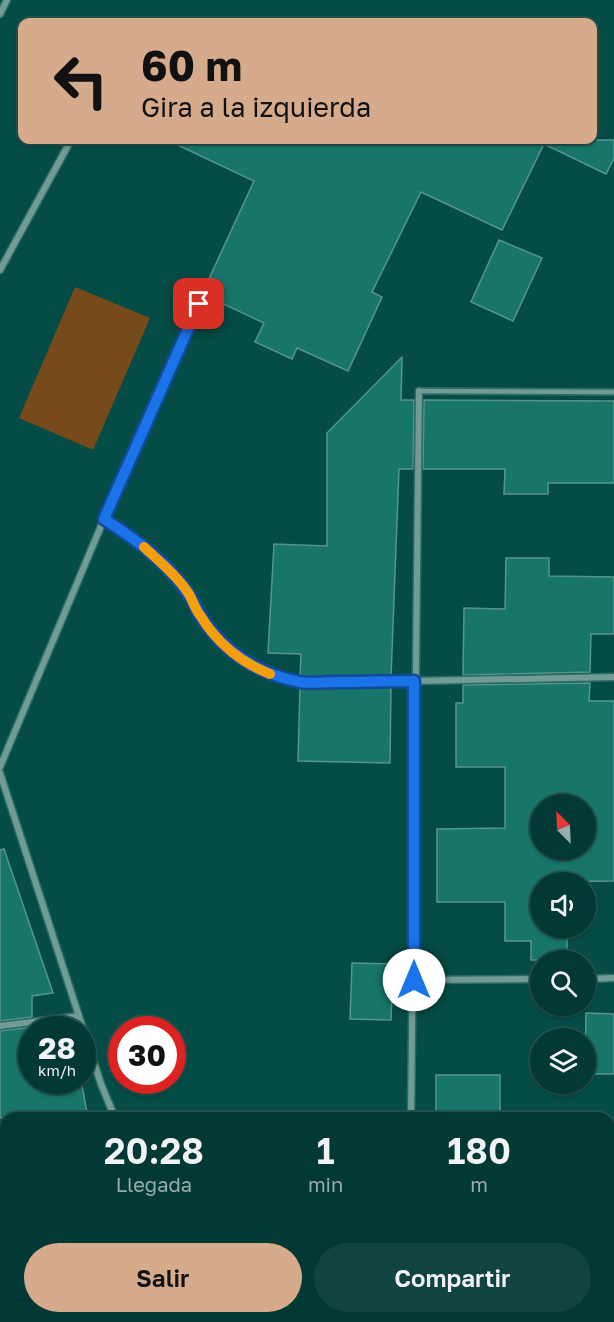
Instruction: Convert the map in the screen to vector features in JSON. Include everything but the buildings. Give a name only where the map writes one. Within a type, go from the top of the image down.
[{"type":"street","points":[[0,14],[7,0]]},
{"type":"street","points":[[0,270],[69,144]]},
{"type":"street","points":[[0,767],[104,519],[199,304]]},
{"type":"street","points":[[411,1112],[414,980],[414,681],[419,391]]},
{"type":"street","points":[[414,681],[614,676]]},
{"type":"street","points":[[0,773],[79,1016]]},
{"type":"street","points":[[596,979],[614,978]]},
{"type":"street","points":[[414,980],[530,979]]},
{"type":"street","points":[[0,1026],[18,1024]]},
{"type":"street","points":[[96,1071],[112,1112]]},
{"type":"lane","points":[[419,391],[614,392]]},
{"type":"lane","points":[[104,519],[144,547],[168,569],[190,595],[211,631],[241,659],[260,670],[303,683],[414,681]]},
{"type":"shaded area","points":[[75,287],[150,318],[93,450],[19,418]]},
{"type":"slow traffic","points":[[144,547],[168,569],[190,595],[199,614],[225,646],[241,659],[270,674]]},
{"type":"route","points":[[199,304],[104,519],[144,547],[168,569],[190,595],[211,631],[241,659],[260,670],[303,683],[414,681],[414,980]]}]
